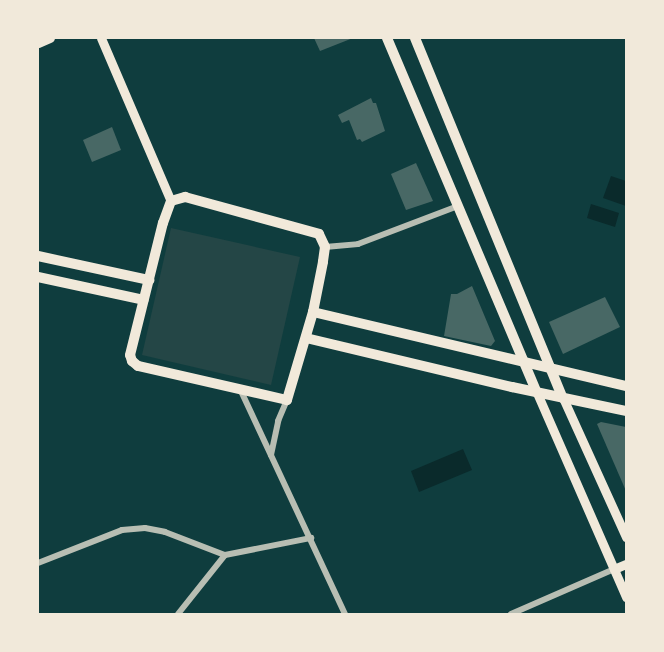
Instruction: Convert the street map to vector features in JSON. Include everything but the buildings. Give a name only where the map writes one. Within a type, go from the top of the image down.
[{"type":"main road","points":[[38,43],[50,38]]},
{"type":"main road","points":[[101,38],[171,201],[130,355],[132,361],[138,366],[287,400],[313,312],[325,247],[319,234],[184,197],[171,201]]},
{"type":"main road","points":[[387,38],[537,393],[627,597]]},
{"type":"main road","points":[[415,38],[563,398],[627,537]]},
{"type":"main road","points":[[38,256],[149,280]]},
{"type":"main road","points":[[38,277],[144,300]]},
{"type":"main road","points":[[313,312],[627,386]]},
{"type":"main road","points":[[306,338],[537,393],[627,411]]},
{"type":"main road","points":[[614,569],[627,564]]},
{"type":"street","points":[[325,247],[358,244],[458,206]]},
{"type":"street","points":[[241,391],[345,615]]},
{"type":"street","points":[[271,456],[278,421],[287,400]]},
{"type":"street","points":[[38,563],[122,530],[145,528],[165,532],[225,555],[310,538]]},
{"type":"street","points":[[178,615],[225,555]]},
{"type":"street","points":[[511,615],[614,569]]},
{"type":"shaded area","points":[[611,176],[626,181],[626,206],[603,198]]},
{"type":"shaded area","points":[[591,204],[619,213],[615,227],[587,218]]},
{"type":"shaded area","points":[[171,228],[300,257],[271,385],[142,355]]},
{"type":"shaded area","points":[[463,449],[472,470],[419,492],[411,471]]}]
